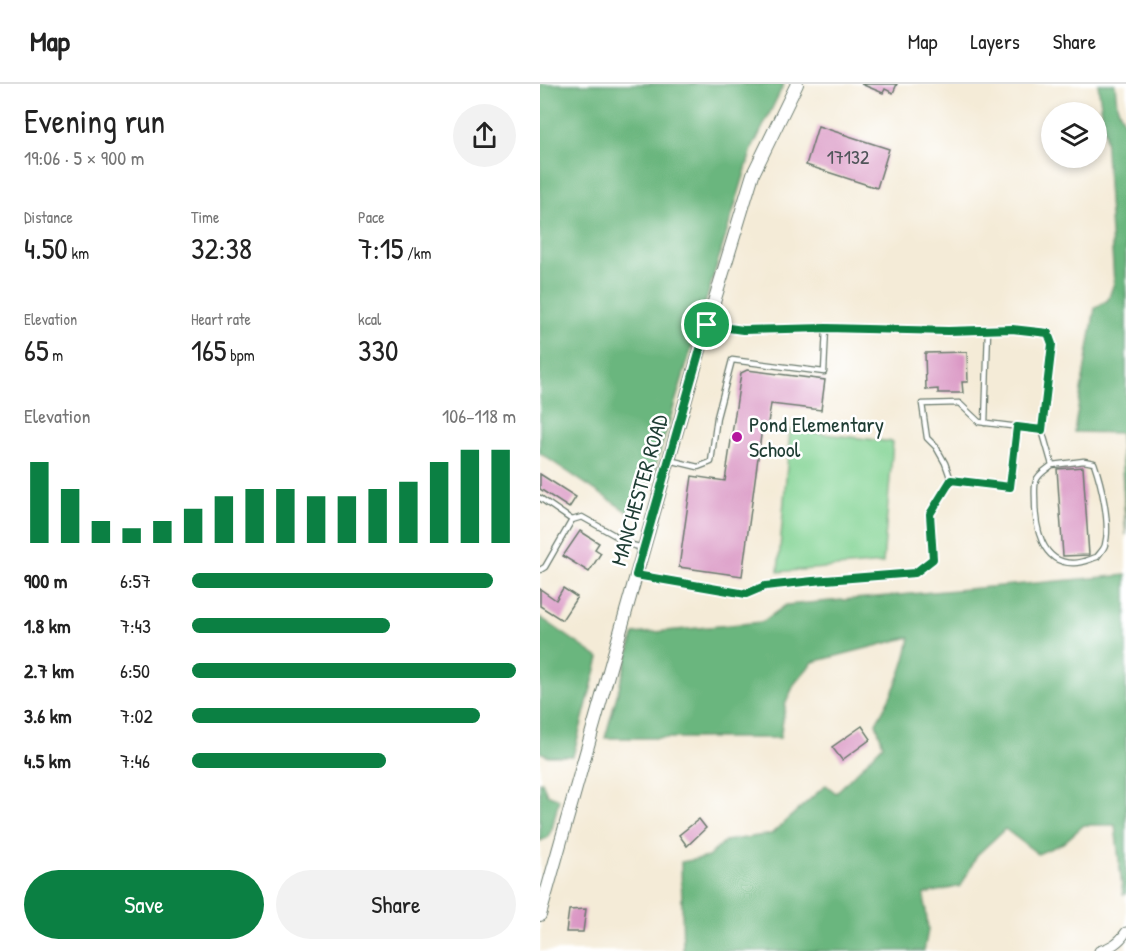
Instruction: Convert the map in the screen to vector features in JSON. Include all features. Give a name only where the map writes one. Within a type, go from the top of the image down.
[{"type":"street","name":"MANCHESTER ROAD","points":[[540,915],[707,325],[753,174],[797,84]]},
{"type":"street","points":[[1099,951],[1109,948],[1126,932]]},
{"type":"lane","points":[[707,325],[743,330],[1012,329],[1048,333],[1052,344],[1042,430],[1052,465]]},
{"type":"lane","points":[[669,460],[698,467],[711,462],[717,417],[732,360],[824,372],[826,328]]},
{"type":"lane","points":[[985,423],[988,330]]},
{"type":"lane","points":[[951,480],[936,447],[927,438],[922,404],[959,403],[979,422],[1042,430]]},
{"type":"lane","points":[[951,480],[1010,487],[1017,427]]},
{"type":"lane","points":[[1084,461],[1094,463],[1101,483],[1106,516],[1105,546],[1097,557],[1075,563],[1063,561],[1050,554],[1040,539],[1035,508],[1035,482],[1038,476],[1052,465],[1084,461]]},
{"type":"lane","points":[[636,575],[746,594],[775,585],[915,573],[933,559],[930,514],[951,480]]},
{"type":"lane","points":[[540,498],[572,520]]},
{"type":"lane","points":[[540,570],[572,520],[582,517],[588,518],[632,545],[644,548]]},
{"type":"green space","points":[[540,84],[784,84],[752,149],[650,485],[629,513],[540,453]]},
{"type":"green space","points":[[1098,84],[1115,84],[1117,105],[1126,127],[1126,535],[1120,433],[1074,432],[1095,308],[1108,300],[1114,283],[1107,167],[1107,102],[1101,102]]},
{"type":"green space","points":[[790,430],[893,442],[883,563],[778,572]]},
{"type":"green space","points":[[1126,575],[1126,894],[1123,895],[1115,825],[1084,825],[1063,843],[1038,854],[1005,829],[977,855],[961,886],[924,894],[928,930],[924,951],[683,951],[681,862],[708,857],[725,841],[771,834],[826,785],[836,793],[883,745],[876,723],[897,682],[910,637],[813,662],[795,683],[786,702],[780,738],[605,738],[634,634],[762,622],[786,605]]},
{"type":"green space","points":[[540,617],[599,658],[573,756],[548,756],[540,752]]},
{"type":"green space","points":[[540,782],[547,794],[559,799],[552,829],[547,838],[540,841]]},
{"type":"building","points":[[861,84],[897,84],[893,93],[885,89],[883,93]]},
{"type":"building","points":[[818,126],[889,149],[877,188],[806,165]]},
{"type":"building","points":[[967,352],[968,382],[962,382],[963,393],[938,393],[938,389],[926,390],[925,353]]},
{"type":"building","points":[[747,370],[825,380],[821,410],[771,404],[767,429],[762,428],[742,576],[679,567],[692,476],[725,481],[741,373]]},
{"type":"building","points":[[1083,467],[1089,555],[1063,556],[1057,469]]},
{"type":"building","points":[[540,474],[576,497],[569,508],[540,489]]},
{"type":"building","points":[[580,531],[599,543],[595,549],[601,553],[589,572],[563,556]]},
{"type":"building","points":[[563,588],[577,597],[562,620],[540,606],[540,589],[556,600]]},
{"type":"building","points":[[862,726],[871,739],[842,760],[832,747]]},
{"type":"building","points":[[699,819],[706,828],[687,846],[679,835]]},
{"type":"building","points":[[586,909],[583,932],[566,932],[569,910]]},
{"type":"place","name":"Pond Elementary School","points":[[737,437]]},
{"type":"route","points":[[707,325],[733,330],[1012,329],[1048,333],[1052,344],[1042,430],[1017,427],[1010,487],[951,480],[930,514],[933,559],[915,573],[765,586],[746,594],[636,575],[707,325]]}]
